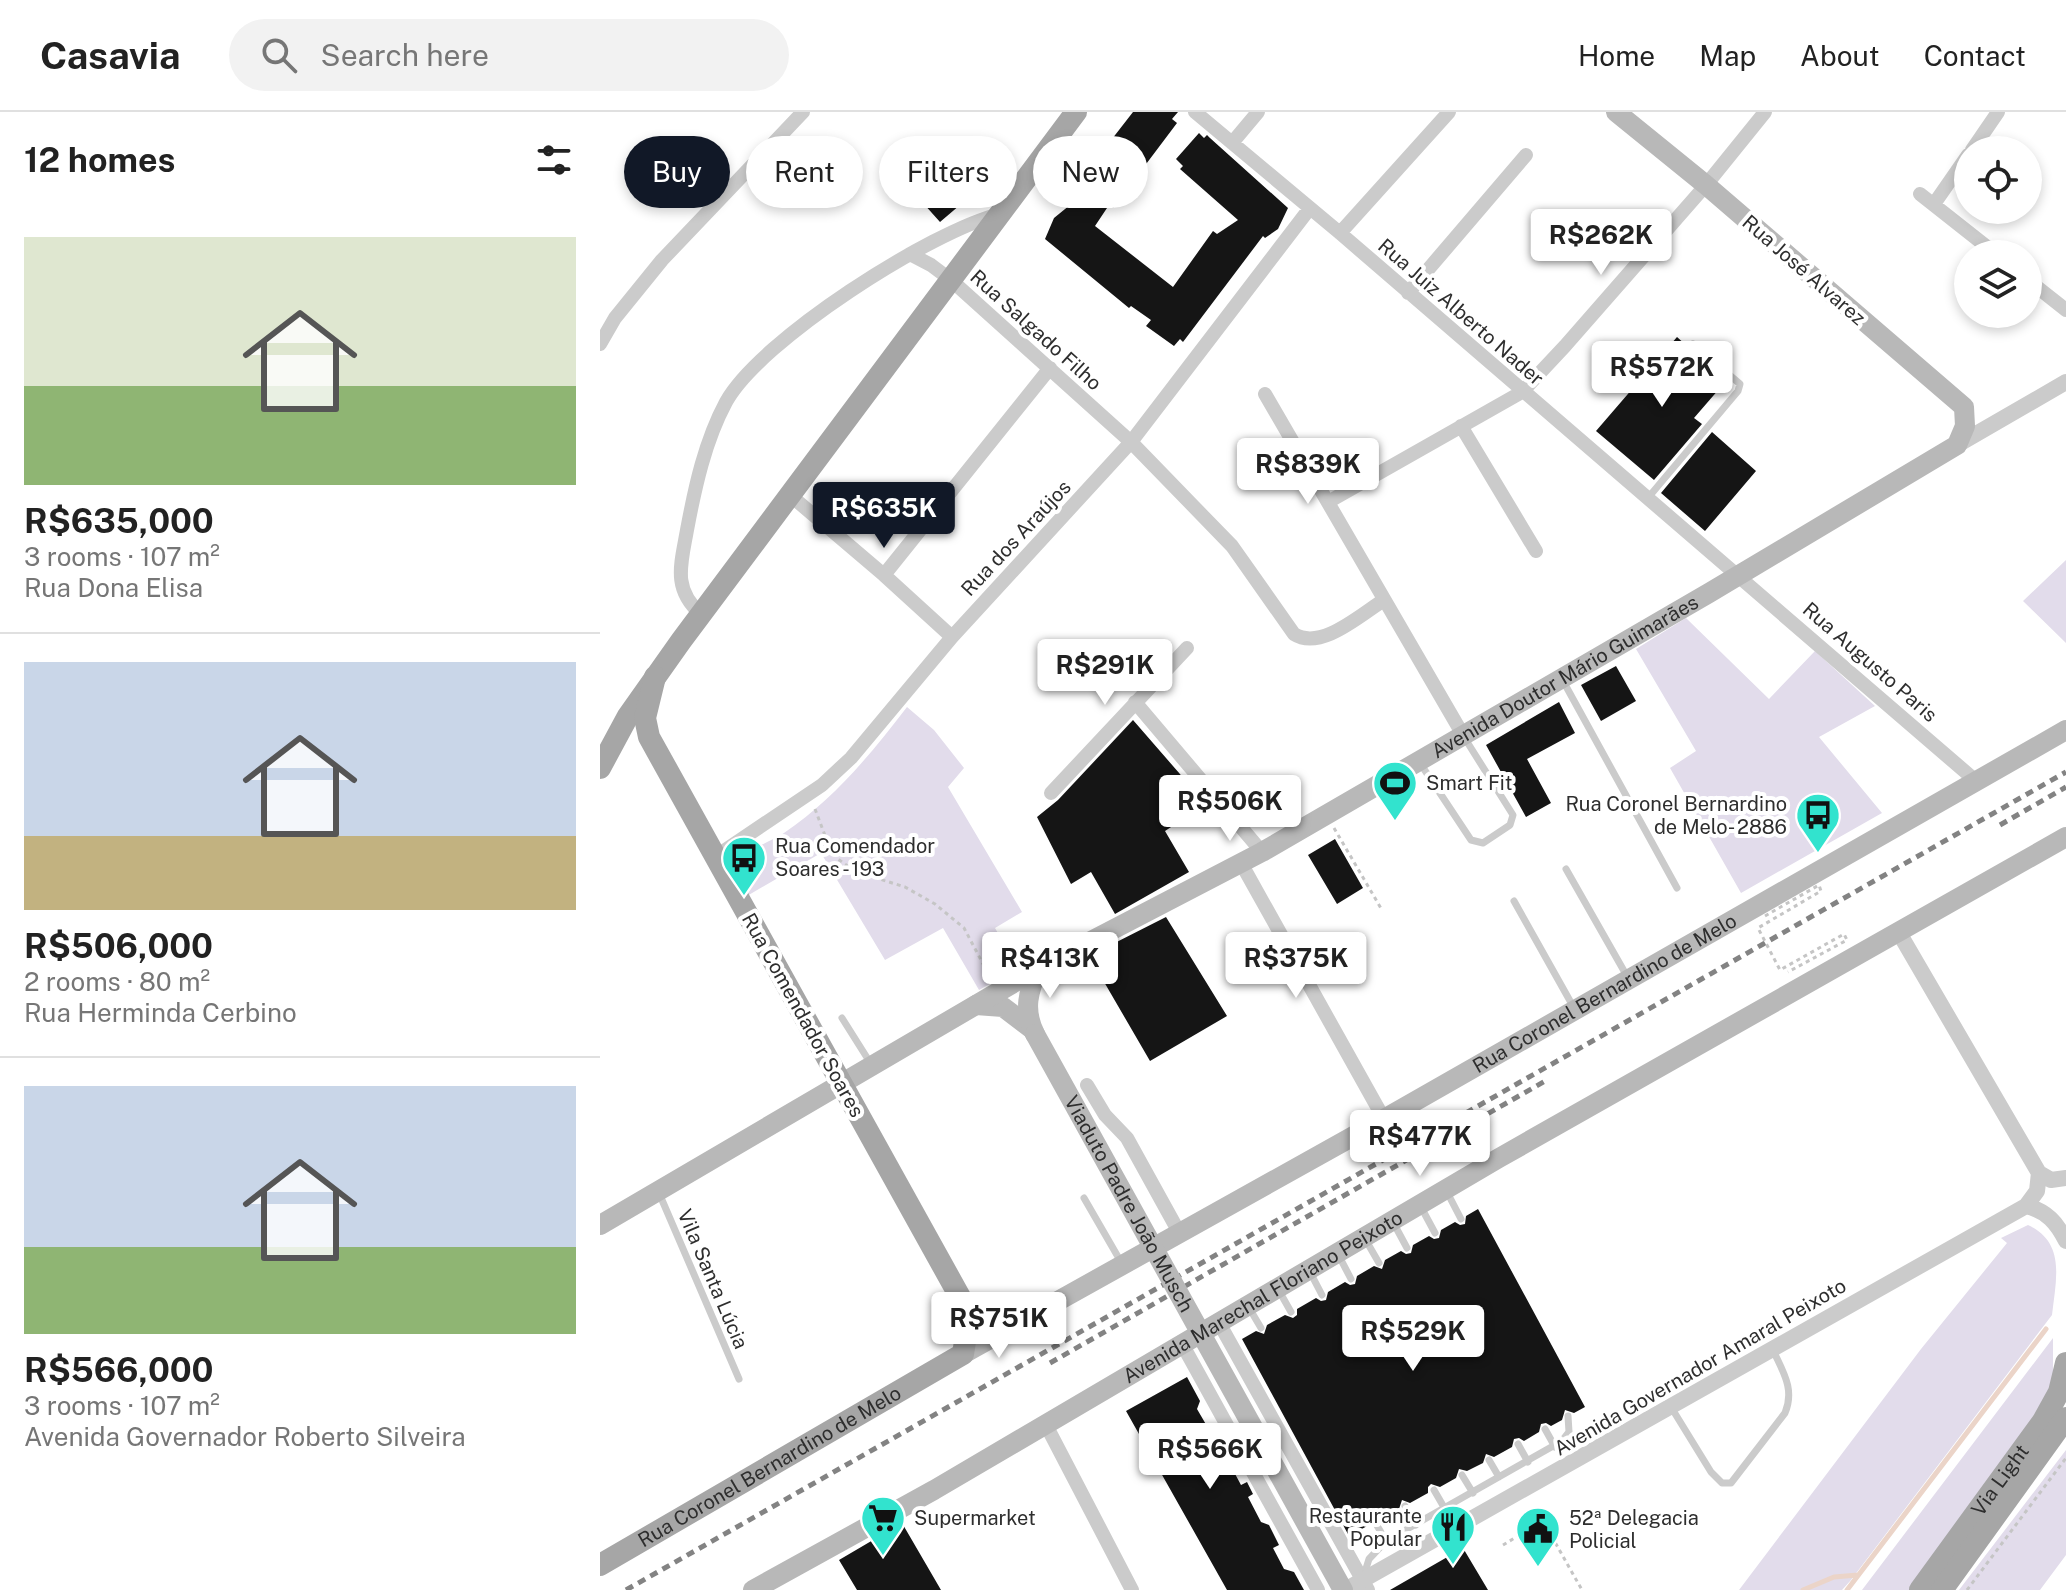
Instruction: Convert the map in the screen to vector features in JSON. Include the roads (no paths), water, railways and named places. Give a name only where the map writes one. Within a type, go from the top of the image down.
[{"type":"main road","name":"Rua José Alvarez","points":[[1616,112],[1706,185],[1964,407]]},
{"type":"main road","points":[[604,762],[628,716],[655,677],[1000,214],[1068,115]]},
{"type":"main road","points":[[1957,445],[1965,426],[1964,407]]},
{"type":"main road","name":"Avenida Doutor Mário Guimarães","points":[[600,1225],[1039,968],[1262,852],[1957,445]]},
{"type":"main road","name":"Rua Comendador Soares","points":[[655,677],[645,718],[646,732],[965,1306],[967,1329],[963,1354]]},
{"type":"main road","name":"Rua Coronel Bernardino de Melo","points":[[600,1565],[963,1354],[1384,1119],[2066,730]]},
{"type":"main road","points":[[604,762],[619,747],[636,744],[658,756]]},
{"type":"main road","name":"Avenida Marechal Floriano Peixoto","points":[[753,1590],[934,1490],[1445,1189],[2066,837]]},
{"type":"main road","name":"Viaduto Padre João Musch","points":[[1039,968],[1028,1000],[1034,1031],[1344,1590]]},
{"type":"main road","name":"Viaduto Padre João Musch","points":[[976,1005],[1003,1007],[1034,1031]]},
{"type":"main road","points":[[965,1306],[985,1318],[1013,1327]]},
{"type":"main road","name":"Via Light","points":[[1920,1590],[2043,1421],[2059,1392],[2066,1363]]},
{"type":"main road","name":"Via Light","points":[[1942,1590],[2066,1418]]},
{"type":"street","points":[[600,344],[615,318],[662,260],[803,112]]},
{"type":"street","name":"Rua Juiz Alberto Nader","points":[[1195,112],[1736,575]]},
{"type":"street","points":[[1232,143],[1258,112]]},
{"type":"street","points":[[1340,233],[1449,112]]},
{"type":"street","points":[[1328,502],[1522,392],[1706,185],[1765,112]]},
{"type":"street","points":[[1982,136],[1998,112]]},
{"type":"street","points":[[1408,293],[1526,155]]},
{"type":"street","points":[[1934,204],[1954,175]]},
{"type":"street","points":[[1920,194],[1979,240]]},
{"type":"street","name":"Rua dos Araújos","points":[[715,857],[809,794],[851,758],[952,637],[1131,442],[1310,208]]},
{"type":"street","points":[[701,614],[685,599],[680,572],[695,486],[725,403],[749,372],[785,337],[910,254],[979,219],[1000,214]]},
{"type":"street","name":"Rua Salgado Filho","points":[[910,254],[951,280],[1131,442],[1232,546],[1294,634],[1306,640],[1324,638],[1384,600]]},
{"type":"street","points":[[2042,291],[2066,310]]},
{"type":"street","points":[[884,575],[1050,368]]},
{"type":"street","name":"Avenida Doutor Mário Guimarães","points":[[1957,445],[2066,382]]},
{"type":"street","points":[[1265,394],[1463,735]]},
{"type":"street","name":"Rua José Alvarez","points":[[1964,407],[1996,421]]},
{"type":"street","points":[[1461,426],[1536,551]]},
{"type":"street","points":[[790,495],[952,637]]},
{"type":"street","name":"Rua Augusto Paris","points":[[1736,575],[1976,781]]},
{"type":"street","points":[[1051,793],[1187,648]]},
{"type":"street","points":[[1135,702],[1262,852]]},
{"type":"street","points":[[1241,863],[1384,1119]]},
{"type":"street","points":[[1898,931],[2039,1173],[2051,1180],[2066,1178]]},
{"type":"street","points":[[1087,1085],[1105,1115],[1127,1138],[1180,1234]]},
{"type":"street","points":[[2039,1173],[2037,1191],[2026,1206],[2052,1218],[2066,1241]]},
{"type":"street","name":"Avenida Governador Amaral Peixoto","points":[[1344,1590],[1365,1585],[1772,1348],[2026,1206]]},
{"type":"street","points":[[1218,1321],[1365,1585]]},
{"type":"street","points":[[1181,1342],[1318,1590]]},
{"type":"street","points":[[1045,1423],[1132,1590]]},
{"type":"lane","points":[[1647,499],[1738,391],[1740,384],[1693,344]]},
{"type":"lane","points":[[1561,677],[1677,888]]},
{"type":"lane","points":[[1419,761],[1471,840],[1483,843],[1510,825],[1513,815],[1463,735]]},
{"type":"lane","points":[[1566,869],[1629,980]]},
{"type":"lane","points":[[1514,901],[1575,1010]]},
{"type":"lane","points":[[842,1018],[872,1066]]},
{"type":"lane","points":[[1445,1189],[1461,1219]]},
{"type":"lane","name":"Vila Santa Lúcia","points":[[658,1191],[739,1379]]},
{"type":"lane","points":[[1084,1198],[1123,1265]]},
{"type":"lane","points":[[1419,1204],[1435,1233]]},
{"type":"lane","points":[[1392,1220],[1407,1248]]},
{"type":"lane","points":[[1364,1236],[1379,1263]]},
{"type":"lane","points":[[1336,1252],[1351,1279]]},
{"type":"lane","points":[[1308,1269],[1322,1295]]},
{"type":"lane","points":[[1277,1287],[1291,1312]]},
{"type":"lane","points":[[1247,1304],[1261,1328]]},
{"type":"lane","points":[[1671,1407],[1711,1472],[1722,1483],[1731,1483],[1785,1413],[1790,1401],[1789,1384],[1772,1348]]},
{"type":"lane","points":[[1365,1585],[1369,1559],[1386,1541],[1555,1447],[1569,1432],[1568,1416]]},
{"type":"lane","points":[[1545,1429],[1555,1447]]},
{"type":"lane","points":[[1518,1444],[1528,1462]]},
{"type":"lane","points":[[1489,1460],[1499,1477]]},
{"type":"lane","points":[[1462,1475],[1473,1493]]},
{"type":"lane","points":[[1434,1490],[1445,1509]]},
{"type":"lane","points":[[1405,1506],[1416,1525]]},
{"type":"lane","points":[[1375,1522],[1386,1541]]},
{"type":"waterway","points":[[1847,1590],[2046,1329]]},
{"type":"waterway","points":[[1803,1590],[1834,1577],[1858,1575]]},
{"type":"railway","points":[[626,1590],[2066,772]]},
{"type":"railway","points":[[2000,825],[2066,787]]},
{"type":"railway","points":[[1050,1363],[1547,1080]]},
{"type":"place","name":"Smart Fit","points":[[1395,822]]},
{"type":"place","name":"Rua Coronel Bernardino de Melo- 2886","points":[[1818,854]]},
{"type":"place","name":"Rua Comendador Soares - 193","points":[[744,897]]},
{"type":"place","name":"Supermarket","points":[[883,1557]]},
{"type":"place","name":"Restaurante Popular","points":[[1453,1566]]},
{"type":"place","name":"52ª Delegacia Policial","points":[[1538,1568]]}]
